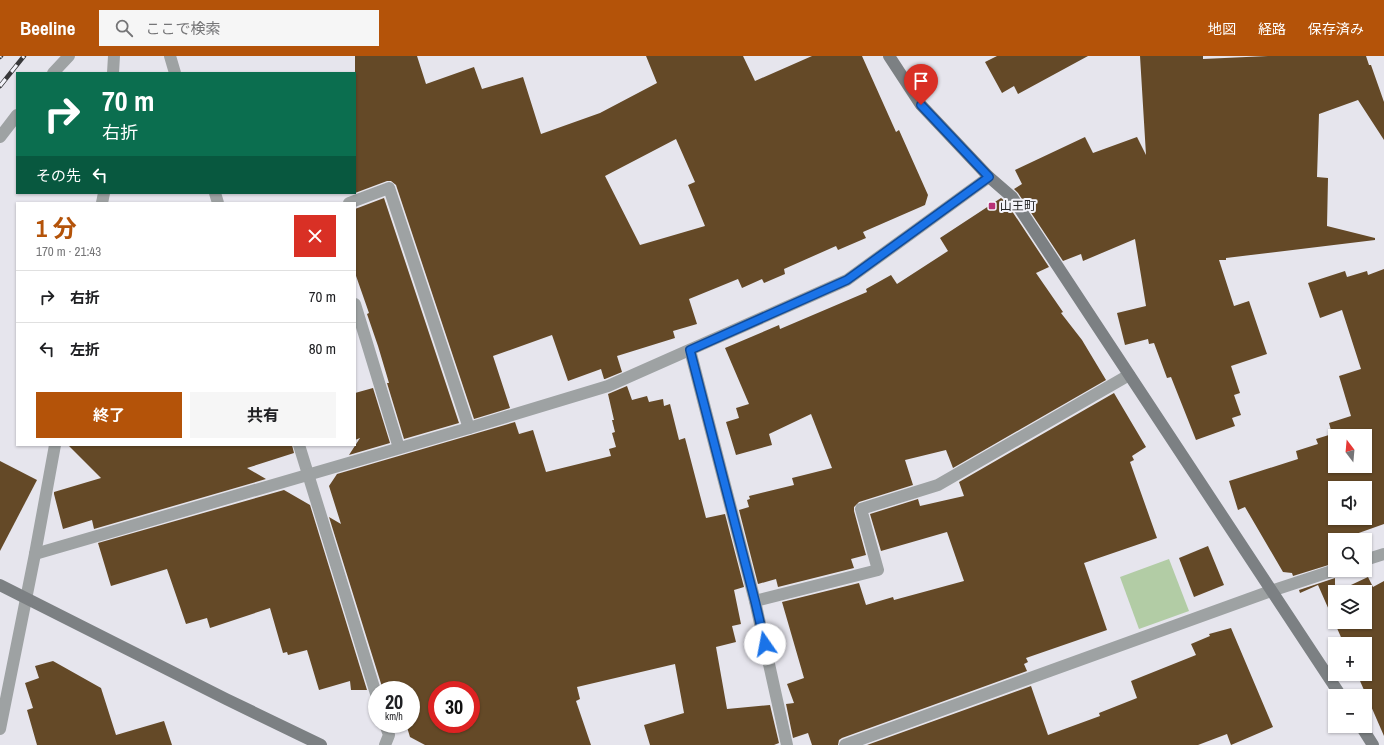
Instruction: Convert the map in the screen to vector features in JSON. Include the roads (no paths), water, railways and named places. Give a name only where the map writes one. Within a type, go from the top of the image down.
[{"type":"street","points":[[54,72],[69,56]]},
{"type":"street","points":[[113,72],[114,56]]},
{"type":"street","points":[[170,56],[175,72]]},
{"type":"street","points":[[889,56],[921,105],[989,177],[1012,197],[1336,689]]},
{"type":"street","points":[[0,138],[16,116]]},
{"type":"street","points":[[35,554],[608,386],[847,280],[989,177]]},
{"type":"street","points":[[352,202],[388,188],[469,428]]},
{"type":"street","points":[[356,307],[399,448]]},
{"type":"street","points":[[690,350],[755,601],[787,745]]},
{"type":"street","points":[[755,601],[878,570],[861,509],[938,485],[1129,375]]},
{"type":"street","points":[[0,729],[55,446]]},
{"type":"street","points":[[299,446],[372,681]]},
{"type":"street","points":[[1372,558],[1384,554]]},
{"type":"street","points":[[845,745],[1271,591],[1328,572]]},
{"type":"street","points":[[0,585],[321,745]]},
{"type":"street","points":[[385,745],[388,733]]},
{"type":"street","points":[[1365,733],[1373,745]]},
{"type":"railway","points":[[0,86],[24,56]]},
{"type":"place","name":"山王町","points":[[992,206]]}]
